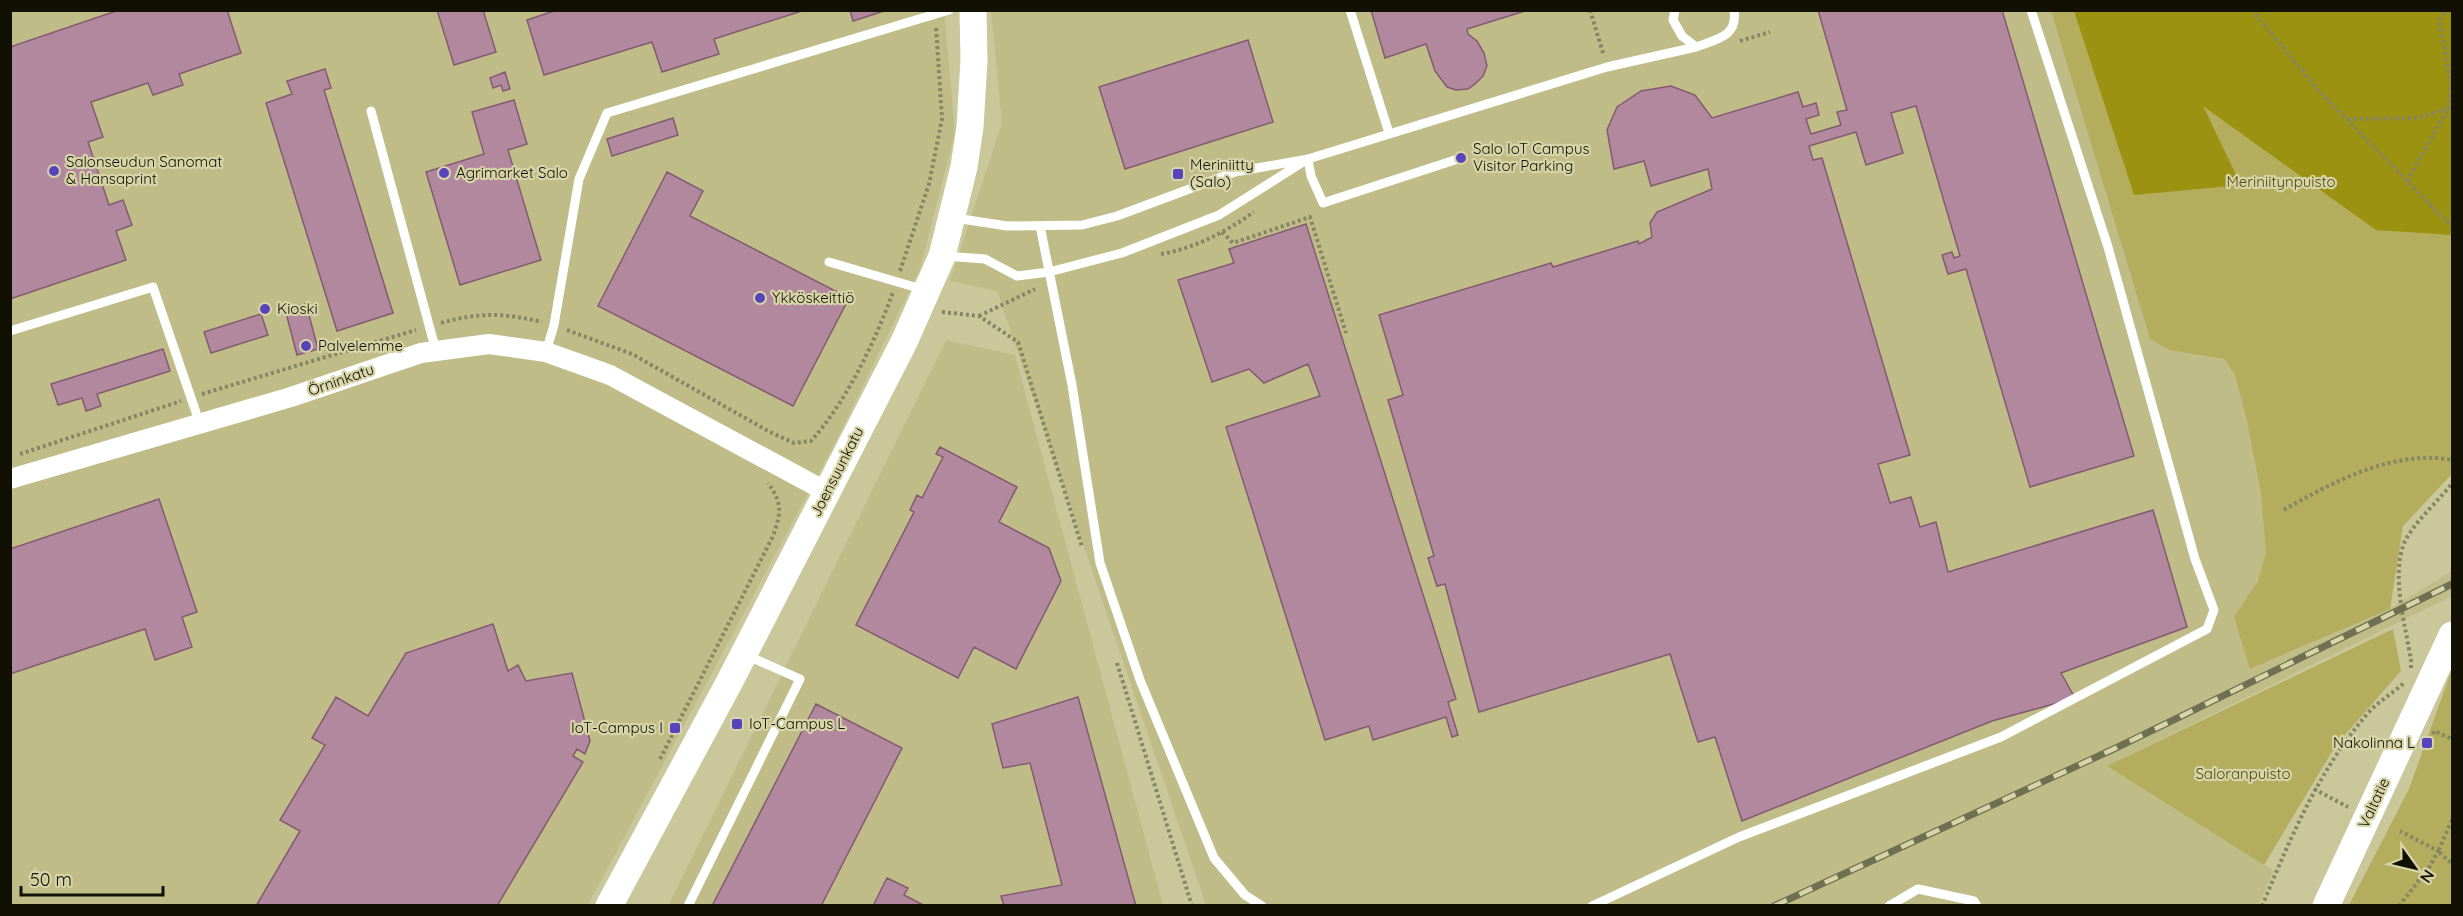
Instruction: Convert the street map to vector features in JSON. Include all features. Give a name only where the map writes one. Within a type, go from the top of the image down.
[{"type":"street","name":"Joensuunkatu","points":[[609,906],[744,654],[827,492],[923,301],[942,256],[970,128],[974,60],[973,10]]},
{"type":"street","name":"Örninkatu","points":[[10,479],[291,398],[421,354],[489,344],[546,352],[610,375],[827,492]]},
{"type":"street","name":"Valtatie","points":[[2326,906],[2452,635]]},
{"type":"street","points":[[2318,906],[2343,870]]},
{"type":"lane","points":[[546,352],[554,325],[579,179],[607,113],[949,10]]},
{"type":"lane","points":[[1350,10],[1389,133]]},
{"type":"lane","points":[[1675,10],[1673,20],[1682,36],[1696,46]]},
{"type":"lane","points":[[951,217],[1007,226],[1082,225],[1116,216],[1235,172],[1308,159],[1607,67],[1696,46],[1728,35],[1736,22],[1734,10]]},
{"type":"lane","points":[[1592,906],[1739,837],[2001,737],[2208,629],[2214,610],[2195,558],[2108,247],[2031,10]]},
{"type":"lane","points":[[371,111],[436,351]]},
{"type":"lane","points":[[1308,159],[1311,176],[1323,203],[1461,158]]},
{"type":"lane","points":[[942,256],[985,259],[1017,276],[1049,272],[1122,252],[1219,215],[1308,159]]},
{"type":"lane","points":[[1040,226],[1072,385],[1100,563],[1140,680],[1214,858],[1245,895],[1262,906]]},
{"type":"lane","points":[[829,262],[897,282],[923,301]]},
{"type":"lane","points":[[10,331],[153,287],[200,425]]},
{"type":"lane","points":[[688,906],[800,679],[744,654]]},
{"type":"lane","points":[[1889,906],[1917,890],[1974,901],[1977,906]]},
{"type":"path","points":[[1590,10],[1607,67]]},
{"type":"path","points":[[2252,10],[2319,91],[2452,227]]},
{"type":"path","points":[[2407,181],[2449,108],[2451,83],[2439,21],[2446,10]]},
{"type":"path","points":[[10,457],[192,397],[465,316],[509,314],[554,325],[632,354],[770,432],[794,443],[811,441],[837,404],[862,361],[887,308],[929,184],[942,119],[935,14]]},
{"type":"path","points":[[1736,42],[1770,32]]},
{"type":"path","points":[[2348,119],[2418,118],[2449,108]]},
{"type":"path","points":[[1179,251],[1222,232],[1259,208]]},
{"type":"path","points":[[1222,232],[1233,243],[1310,217],[1346,333]]},
{"type":"path","points":[[887,308],[923,301],[979,316],[1018,342],[1083,551]]},
{"type":"path","points":[[757,453],[770,432]]},
{"type":"path","points":[[2284,510],[2338,483],[2377,468],[2428,459],[2452,460]]},
{"type":"path","points":[[656,768],[704,668],[773,536],[781,512],[776,494],[766,480]]},
{"type":"path","points":[[2410,673],[2411,661],[2400,595],[2399,565],[2405,542],[2452,483]]},
{"type":"path","points":[[1115,654],[1192,906]]},
{"type":"path","points":[[2262,906],[2314,789],[2329,763],[2370,711],[2407,681]]},
{"type":"path","points":[[2430,737],[2434,731],[2452,739]]},
{"type":"path","points":[[2314,789],[2353,810]]},
{"type":"path","points":[[2399,906],[2430,866],[2452,820]]},
{"type":"path","points":[[2400,831],[2438,851],[2452,864]]},
{"type":"shaded area","points":[[10,11],[944,11],[955,133],[920,269],[837,439],[588,905],[11,905]]},
{"type":"shaded area","points":[[991,11],[2051,11],[2150,339],[2169,350],[2224,359],[2235,375],[2247,421],[2261,494],[2266,553],[2258,581],[2235,617],[2251,669],[2390,609],[2452,571],[2452,596],[2107,766],[2274,871],[2258,905],[1206,905],[997,291],[950,281],[1002,123]]},
{"type":"shaded area","points":[[2074,11],[2452,11],[2452,235],[2376,230],[2203,106],[2241,185],[2134,195]]},
{"type":"shaded area","points":[[946,340],[1015,355],[1163,905],[668,906]]},
{"type":"green space","name":"Meriniitynpuisto","points":[[2051,11],[2452,11],[2452,474],[2403,526],[2390,609],[2250,669],[2234,617],[2258,581],[2266,553],[2261,494],[2247,421],[2235,375],[2224,359],[2169,350],[2150,339]]},
{"type":"green space","name":"Saloranpuisto","points":[[2393,629],[2401,671],[2336,745],[2264,865],[2107,766]]},
{"type":"green space","points":[[2452,669],[2452,905],[2349,905],[2409,789]]},
{"type":"building","name":"Salonseudun Sanomat & Hansaprint","points":[[119,10],[227,10],[241,53],[179,74],[183,85],[153,95],[148,83],[91,102],[103,137],[88,142],[109,205],[123,200],[132,225],[116,231],[126,260],[10,299],[10,47]]},
{"type":"building","points":[[437,10],[483,10],[496,52],[454,65]]},
{"type":"building","points":[[557,10],[805,10],[714,39],[719,54],[662,72],[652,42],[544,75],[527,20]]},
{"type":"building","points":[[850,10],[887,10],[853,21]]},
{"type":"building","points":[[1371,10],[1528,10],[1467,29],[1468,34],[1477,41],[1484,53],[1487,66],[1483,76],[1475,84],[1468,89],[1456,90],[1447,87],[1435,71],[1426,44],[1385,58]]},
{"type":"building","points":[[1818,10],[2002,10],[2134,456],[2030,487],[1966,269],[1948,274],[1942,255],[1952,252],[1954,258],[1960,256],[1916,106],[1891,113],[1903,153],[1866,165],[1856,132],[1809,146],[1813,160],[1822,158],[1910,455],[1878,464],[1890,503],[1911,497],[1920,527],[1936,522],[1948,572],[2153,510],[2187,627],[2061,673],[2075,698],[1992,721],[1742,821],[1715,737],[1698,742],[1670,654],[1479,712],[1445,584],[1437,586],[1428,558],[1434,556],[1388,400],[1403,395],[1379,315],[1551,263],[1553,267],[1638,241],[1639,244],[1652,237],[1650,223],[1657,212],[1712,189],[1708,169],[1651,186],[1644,161],[1614,169],[1607,130],[1617,107],[1641,91],[1671,86],[1695,95],[1712,118],[1798,92],[1803,107],[1816,103],[1819,115],[1806,119],[1811,134],[1841,125],[1837,112],[1847,110]]},
{"type":"building","points":[[1248,40],[1273,122],[1125,169],[1099,87]]},
{"type":"building","points":[[325,69],[331,88],[324,90],[393,313],[337,331],[266,103],[292,94],[287,81]]},
{"type":"building","points":[[505,72],[510,89],[503,91],[501,85],[493,88],[490,78]]},
{"type":"building","points":[[514,100],[527,144],[508,150],[541,260],[460,285],[426,172],[484,154],[472,112]]},
{"type":"building","points":[[673,118],[678,135],[612,156],[607,139]]},
{"type":"building","points":[[667,172],[703,191],[690,216],[849,298],[793,406],[598,306]]},
{"type":"building","points":[[1306,224],[1456,699],[1448,702],[1458,735],[1452,737],[1446,717],[1373,740],[1369,726],[1325,740],[1226,427],[1320,396],[1308,364],[1264,383],[1249,369],[1212,382],[1178,280],[1234,263],[1229,249]]},
{"type":"building","points":[[306,304],[318,349],[297,355],[285,309]]},
{"type":"building","points":[[261,314],[268,335],[211,353],[204,332]]},
{"type":"building","points":[[163,349],[170,371],[97,394],[101,406],[86,411],[82,398],[58,405],[51,384]]},
{"type":"building","points":[[940,447],[1017,487],[999,522],[1049,548],[1061,581],[1016,669],[974,647],[958,678],[856,625],[914,512],[910,510],[917,495],[922,498],[943,457],[936,454]]},
{"type":"building","points":[[159,499],[197,612],[182,617],[192,647],[155,660],[145,629],[10,674],[10,549]]},
{"type":"building","points":[[493,624],[508,671],[518,665],[526,681],[572,673],[590,741],[585,754],[577,749],[573,756],[583,762],[497,906],[256,906],[300,831],[280,820],[325,745],[312,738],[336,697],[368,716],[406,653]]},
{"type":"building","points":[[1078,697],[1136,906],[1004,906],[1001,896],[1062,885],[1030,763],[1003,768],[992,724]]},
{"type":"building","points":[[816,704],[902,748],[821,906],[712,906]]},
{"type":"building","points":[[887,878],[908,888],[904,895],[925,906],[873,906]]},
{"type":"railway","points":[[1774,906],[2118,747],[2452,584]]},
{"type":"place","name":"Salo IoT Campus Visitor Parking","points":[[1461,158]]},
{"type":"place","name":"Salonseudun Sanomat & Hansaprint","points":[[54,171]]},
{"type":"place","name":"Agrimarket Salo","points":[[444,173]]},
{"type":"place","name":"Meriniitty (Salo)","points":[[1178,174]]},
{"type":"place","name":"Ykköskeittiö","points":[[760,298]]},
{"type":"place","name":"Kioski","points":[[265,309]]},
{"type":"place","name":"Palvelemme","points":[[306,346]]},
{"type":"place","name":"IoT-Campus L","points":[[737,724]]},
{"type":"place","name":"IoT-Campus I","points":[[675,728]]},
{"type":"place","name":"Nakolinna L","points":[[2427,743]]}]
